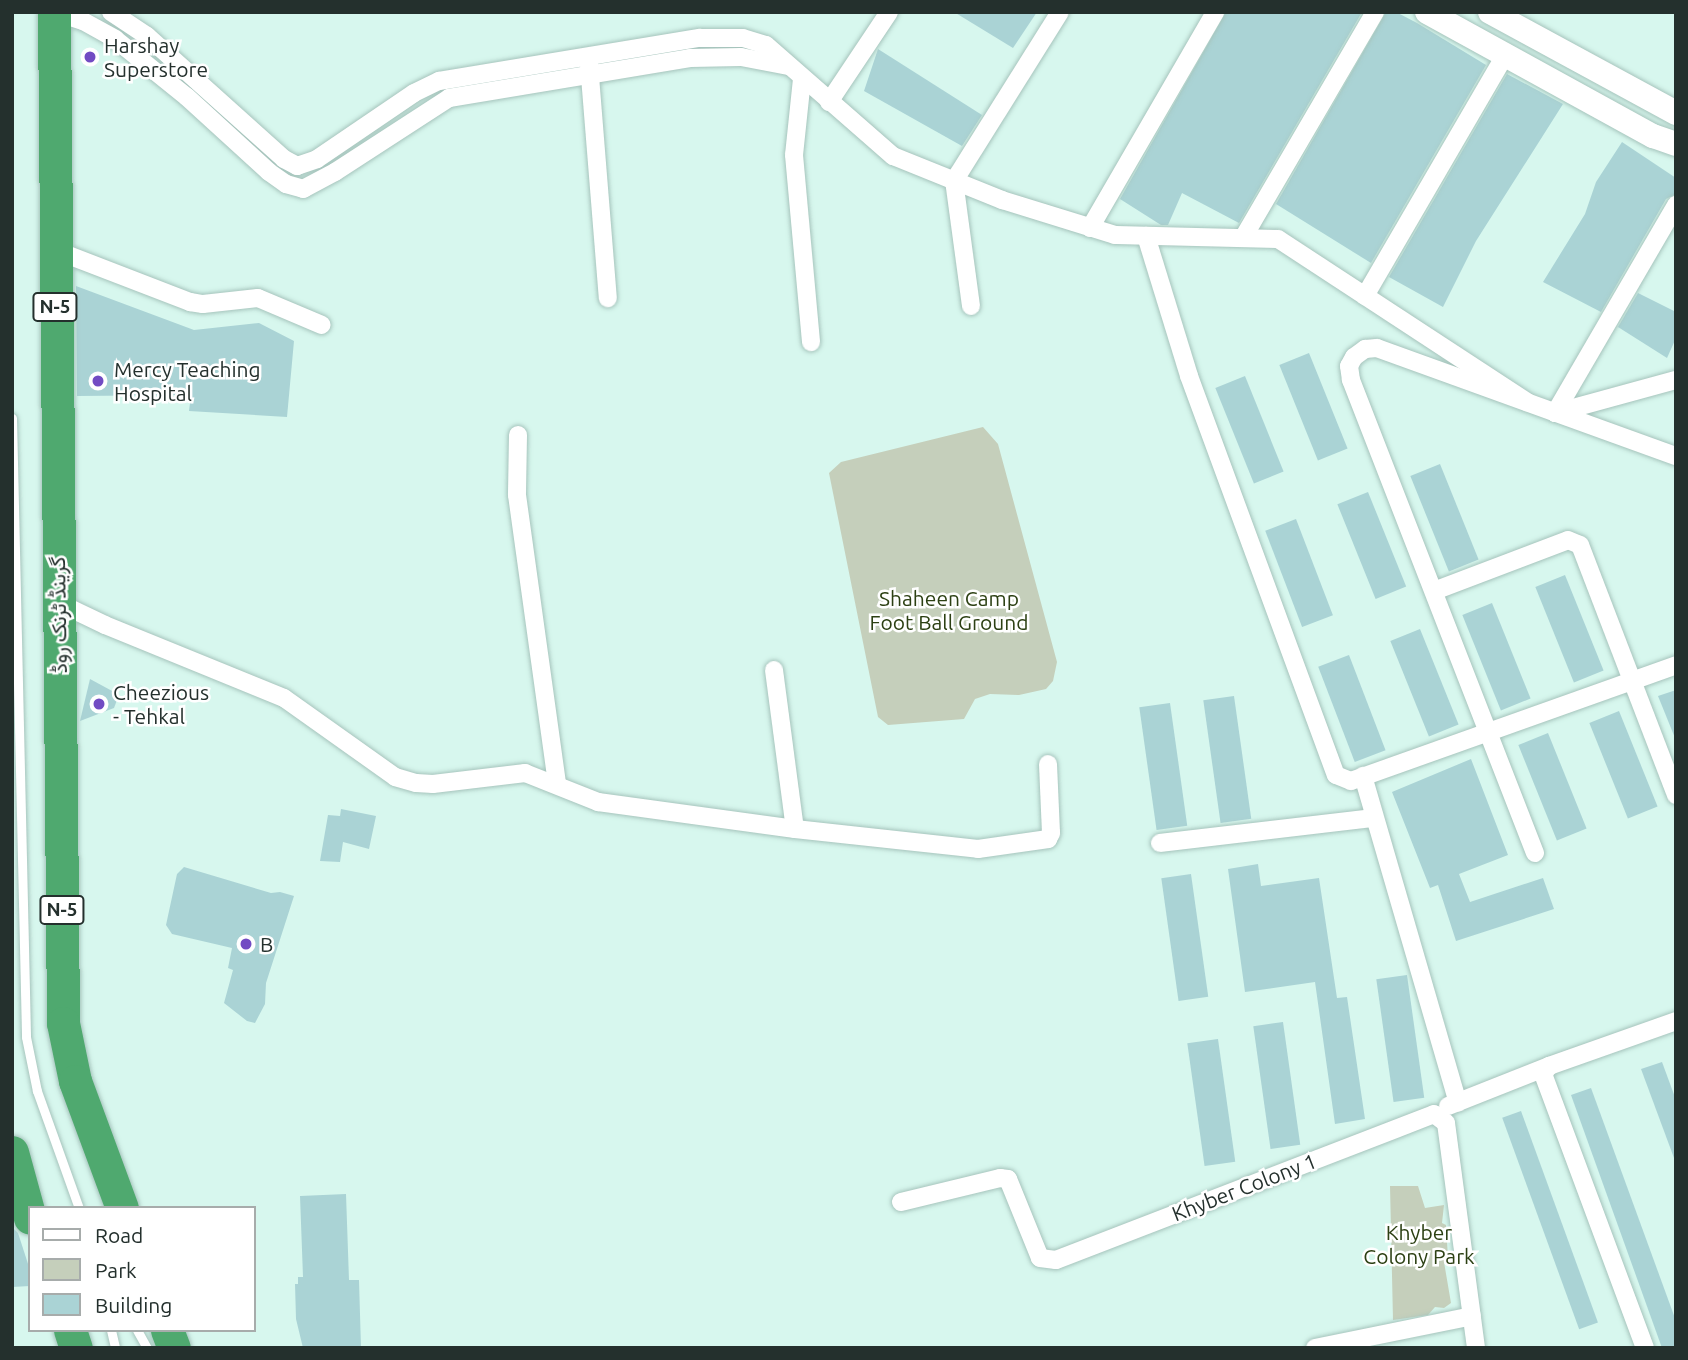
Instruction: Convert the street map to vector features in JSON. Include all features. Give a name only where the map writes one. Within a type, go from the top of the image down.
[{"type":"highway","name":"گرینڈ ٹرنک روڈ","points":[[55,12],[57,602],[63,1023],[75,1080],[121,1206]]},
{"type":"highway","points":[[12,1152],[28,1211]]},
{"type":"street","points":[[55,12],[83,21],[116,39],[187,97],[269,172],[286,184],[303,189],[335,172],[449,98],[721,36],[743,38],[766,45],[829,103],[893,156],[954,181],[1115,235],[1278,239],[1527,402]]},
{"type":"street","points":[[111,12],[146,36],[284,159],[297,166],[317,159],[373,124],[414,93],[439,81],[589,66]]},
{"type":"street","points":[[829,103],[889,12]]},
{"type":"street","points":[[971,306],[954,181],[1060,12]]},
{"type":"street","points":[[1090,228],[1215,12]]},
{"type":"street","points":[[1243,238],[1375,12]]},
{"type":"street","points":[[1427,12],[1653,136],[1676,145]]},
{"type":"street","points":[[1490,12],[1676,113]]},
{"type":"street","points":[[1365,296],[1505,55]]},
{"type":"street","points":[[589,66],[608,298]]},
{"type":"street","points":[[796,73],[794,155],[811,342]]},
{"type":"street","points":[[1555,412],[1676,205]]},
{"type":"street","points":[[1146,236],[1189,376],[1336,775],[1351,781],[1676,665]]},
{"type":"street","points":[[55,250],[190,302],[202,304],[258,298],[322,325]]},
{"type":"street","points":[[1535,853],[1351,380],[1349,366],[1354,356],[1365,349],[1377,348],[1676,456]]},
{"type":"street","points":[[1555,412],[1676,380]]},
{"type":"street","points":[[518,435],[517,495],[557,784]]},
{"type":"street","points":[[1434,591],[1568,540],[1580,545],[1676,795]]},
{"type":"street","points":[[57,602],[105,625],[284,698],[395,777],[433,784],[525,773],[598,802],[795,830],[978,849],[1042,842],[1051,833],[1048,764]]},
{"type":"street","points":[[774,670],[795,830]]},
{"type":"street","points":[[1363,776],[1458,1102]]},
{"type":"street","points":[[1160,843],[1374,818]]},
{"type":"street","points":[[1425,1115],[1549,1066],[1676,1021]]},
{"type":"street","points":[[1549,1066],[1543,1074],[1544,1083],[1645,1348]]},
{"type":"street","points":[[1425,1115],[1440,1116],[1446,1123],[1476,1348]]},
{"type":"street","name":"Khyber Colony 1","points":[[901,1202],[1000,1178],[1008,1179],[1040,1258],[1056,1260],[1425,1115]]},
{"type":"street","points":[[1315,1348],[1472,1316]]},
{"type":"lane","points":[[12,418],[24,1012],[37,1091],[78,1206]]},
{"type":"lane","points":[[138,1332],[147,1348]]},
{"type":"green space","name":"Shaheen Camp Foot Ball Ground","points":[[983,427],[998,444],[1057,662],[1053,681],[1046,689],[1019,695],[990,694],[975,699],[964,719],[888,725],[878,717],[829,473],[841,462]]},
{"type":"green space","name":"Khyber Colony Park","points":[[1390,1186],[1418,1186],[1425,1208],[1444,1205],[1442,1223],[1446,1225],[1448,1258],[1444,1262],[1451,1303],[1444,1308],[1435,1307],[1428,1315],[1393,1320]]},
{"type":"building","points":[[954,12],[1037,12],[1013,48]]},
{"type":"building","points":[[1226,12],[1362,12],[1239,223],[1182,193],[1168,225],[1161,225],[1120,199]]},
{"type":"building","points":[[1386,12],[1396,12],[1417,23],[1486,65],[1371,263],[1276,204]]},
{"type":"building","points":[[878,49],[982,115],[962,146],[864,91]]},
{"type":"building","points":[[1507,74],[1563,104],[1476,241],[1443,307],[1389,277]]},
{"type":"building","points":[[1622,142],[1676,178],[1676,194],[1666,199],[1601,312],[1543,282],[1585,214],[1596,182]]},
{"type":"building","points":[[76,286],[194,330],[259,323],[294,341],[287,417],[189,411],[191,395],[77,396]]},
{"type":"building","points":[[1638,293],[1676,312],[1676,338],[1667,358],[1618,327]]},
{"type":"building","points":[[1309,353],[1348,448],[1318,460],[1279,365]]},
{"type":"building","points":[[1245,376],[1284,471],[1254,483],[1215,388]]},
{"type":"building","points":[[1440,464],[1479,559],[1449,571],[1410,476]]},
{"type":"building","points":[[1368,492],[1406,587],[1376,599],[1337,504]]},
{"type":"building","points":[[1296,519],[1333,615],[1302,627],[1265,531]]},
{"type":"building","points":[[1565,575],[1604,670],[1574,682],[1535,587]]},
{"type":"building","points":[[1492,603],[1531,698],[1501,710],[1462,615]]},
{"type":"building","points":[[1420,629],[1459,724],[1429,736],[1390,641]]},
{"type":"building","points":[[1349,655],[1386,750],[1355,762],[1318,667]]},
{"type":"building","name":"Cheezious - Tehkal","points":[[90,679],[114,692],[117,700],[114,708],[80,721]]},
{"type":"building","points":[[1676,690],[1676,738],[1675,738],[1658,696]]},
{"type":"building","points":[[1234,696],[1251,819],[1221,823],[1203,700]]},
{"type":"building","points":[[1170,703],[1187,826],[1157,830],[1139,707]]},
{"type":"building","points":[[1619,711],[1658,806],[1628,818],[1589,723]]},
{"type":"building","points":[[1548,733],[1587,828],[1557,840],[1518,745]]},
{"type":"building","points":[[1471,759],[1508,855],[1459,874],[1470,902],[1543,878],[1554,909],[1456,941],[1438,885],[1430,888],[1392,792]]},
{"type":"building","points":[[341,809],[376,816],[369,849],[343,842],[340,862],[320,861],[328,815],[340,816]]},
{"type":"building","points":[[1258,864],[1261,886],[1319,878],[1337,998],[1347,997],[1365,1119],[1335,1124],[1315,982],[1245,992],[1228,869]]},
{"type":"building","name":"B","points":[[184,867],[271,893],[280,892],[294,896],[266,983],[265,1004],[255,1023],[247,1021],[224,1003],[233,970],[228,968],[232,948],[172,934],[166,925],[177,874]]},
{"type":"building","points":[[1191,874],[1208,997],[1179,1001],[1161,878]]},
{"type":"building","points":[[1407,975],[1424,1098],[1394,1102],[1376,979]]},
{"type":"building","points":[[1283,1022],[1300,1145],[1271,1149],[1253,1026]]},
{"type":"building","points":[[1218,1039],[1235,1162],[1205,1166],[1187,1043]]},
{"type":"building","points":[[1662,1062],[1676,1100],[1674,1158],[1641,1069]]},
{"type":"building","points":[[1591,1088],[1676,1321],[1676,1348],[1662,1348],[1571,1095]]},
{"type":"building","points":[[1521,1111],[1598,1322],[1579,1329],[1502,1118]]},
{"type":"building","points":[[346,1194],[349,1280],[359,1280],[361,1348],[303,1348],[296,1319],[295,1284],[298,1284],[298,1277],[303,1277],[300,1196]]},
{"type":"building","points":[[12,1227],[18,1233],[28,1264],[28,1286],[12,1287]]},
{"type":"place","name":"Harshay Superstore","points":[[90,57]]},
{"type":"place","name":"Mercy Teaching Hospital","points":[[98,381]]},
{"type":"place","name":"Cheezious - Tehkal","points":[[99,704]]},
{"type":"place","name":"B","points":[[246,944]]}]
